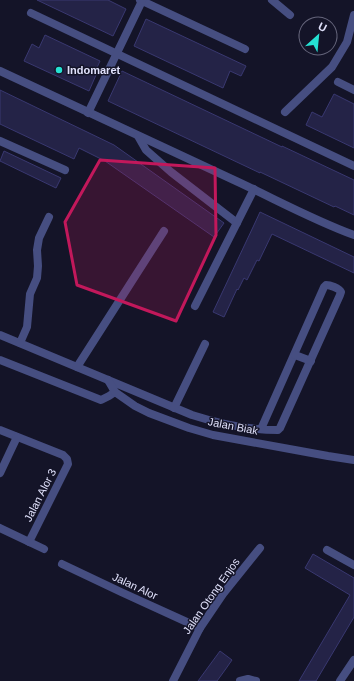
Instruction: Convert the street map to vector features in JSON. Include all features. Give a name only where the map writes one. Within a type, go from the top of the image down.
[{"type":"street","points":[[88,113],[117,54],[141,0],[245,49]]},
{"type":"street","points":[[272,0],[290,15]]},
{"type":"street","points":[[31,13],[354,166]]},
{"type":"street","points":[[285,112],[332,67],[347,42],[354,15]]},
{"type":"street","points":[[0,71],[326,224],[354,235]]},
{"type":"street","points":[[338,82],[354,90]]},
{"type":"street","points":[[138,136],[146,150],[171,172],[237,223]]},
{"type":"street","points":[[0,141],[65,170]]},
{"type":"street","points":[[195,306],[254,189]]},
{"type":"street","points":[[20,343],[27,327],[30,294],[37,278],[37,250],[39,238],[49,217]]},
{"type":"street","points":[[77,367],[164,231]]},
{"type":"street","points":[[261,429],[324,287],[328,285],[340,290],[341,292],[311,361],[295,355]]},
{"type":"street","name":"Jalan Biak","points":[[0,335],[192,415],[210,421],[261,429],[277,430],[280,428],[311,361]]},
{"type":"street","points":[[174,408],[205,344]]},
{"type":"street","points":[[0,360],[101,400],[115,392]]},
{"type":"street","name":"Jalan Biak","points":[[108,380],[115,392],[135,406],[149,413],[189,428],[213,434],[354,460]]},
{"type":"street","name":"Jalan Alor 3","points":[[0,430],[17,436],[67,459],[68,464],[29,542]]},
{"type":"street","points":[[0,473],[17,436]]},
{"type":"street","points":[[0,528],[44,549]]},
{"type":"street","name":"Jalan Otong Enjos","points":[[173,681],[200,628],[223,594],[260,548]]},
{"type":"street","points":[[327,550],[354,565]]},
{"type":"street","name":"Jalan Alor","points":[[62,564],[200,628]]},
{"type":"street","points":[[340,681],[352,669],[354,660]]},
{"type":"street","points":[[240,681],[248,679],[256,681]]},
{"type":"highlighted area","points":[[100,160],[215,168],[216,235],[176,321],[77,285],[65,222]]},
{"type":"building","points":[[37,0],[108,0],[126,9],[113,36]]},
{"type":"building","points":[[146,19],[246,66],[241,76],[230,71],[223,88],[134,46]]},
{"type":"building","points":[[45,35],[100,61],[89,91],[24,61],[32,44],[39,48]]},
{"type":"building","points":[[122,71],[354,180],[354,215],[260,173],[108,101]]},
{"type":"building","points":[[0,90],[114,145],[224,223],[214,237],[105,161],[79,148],[74,159],[0,124]]},
{"type":"building","points":[[334,94],[354,104],[354,148],[306,125],[312,112],[322,117]]},
{"type":"building","points":[[4,151],[61,178],[56,188],[0,161]]},
{"type":"building","points":[[260,212],[354,257],[354,273],[272,234],[259,261],[257,260],[247,280],[244,278],[238,290],[237,289],[224,317],[213,312]]},
{"type":"building","points":[[313,554],[354,578],[354,617],[316,681],[299,681],[350,595],[305,568]]},
{"type":"building","points":[[220,651],[232,660],[217,681],[198,681]]},
{"type":"place","name":"Indomaret","points":[[59,70]]}]
